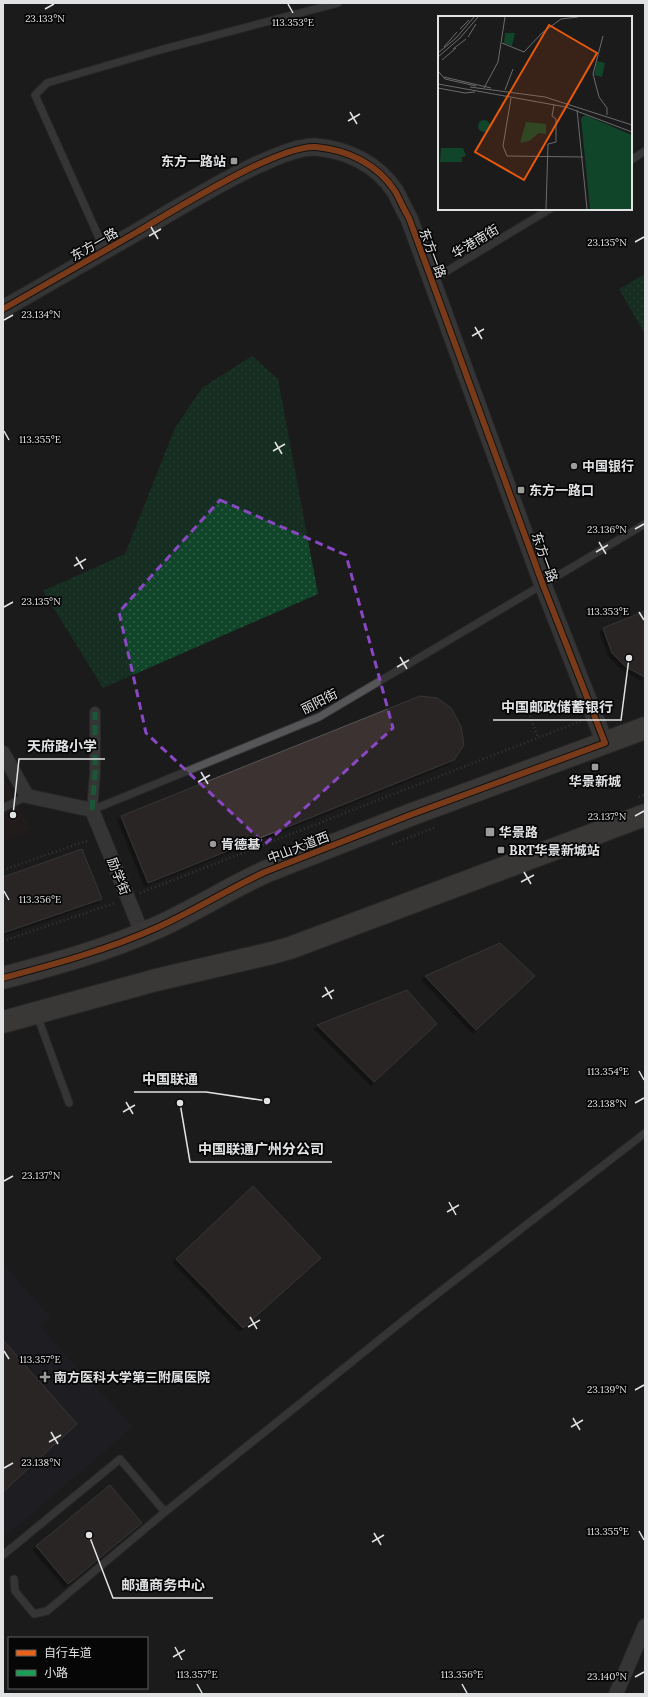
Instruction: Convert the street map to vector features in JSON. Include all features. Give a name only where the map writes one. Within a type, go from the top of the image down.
[{"type":"highway","name":"中山大道西","points":[[3,978],[120,943],[177,918],[245,881],[265,872],[410,815],[645,728]]},
{"type":"highway","points":[[3,1022],[156,980],[290,948],[645,815]]},
{"type":"street","name":"东方一路","points":[[3,309],[195,199],[250,169],[291,150],[315,147],[338,151],[356,157],[377,171],[394,191],[409,218],[543,585],[605,743]]},
{"type":"street","points":[[3,753],[27,796],[94,814],[95,712]]},
{"type":"street","name":"励学街","points":[[94,814],[142,934]]},
{"type":"street","points":[[616,1694],[645,1626]]},
{"type":"lane","points":[[105,251],[35,95],[47,83],[153,52],[338,3]]},
{"type":"lane","points":[[632,159],[645,151]]},
{"type":"lane","name":"华港南街","points":[[432,280],[548,210]]},
{"type":"lane","name":"丽阳街","points":[[94,814],[320,717],[645,524]]},
{"type":"lane","points":[[3,808],[27,796]]},
{"type":"lane","points":[[36,1013],[69,1103]]},
{"type":"lane","points":[[14,1579],[16,1591],[34,1614],[47,1611],[165,1512],[415,1311],[645,1133]]},
{"type":"lane","points":[[3,1555],[120,1459],[165,1512]]},
{"type":"path","points":[[530,716],[538,738]]},
{"type":"path","points":[[3,941],[128,898],[594,716]]},
{"type":"path","points":[[3,870],[102,835]]},
{"type":"highlighted area","points":[[220,500],[346,555],[393,728],[265,844],[146,733],[119,612]]},
{"type":"shaded area","points":[[3,778],[31,829],[3,842]]},
{"type":"shaded area","name":"南方医科大学第三附属医院","points":[[3,1265],[51,1317],[40,1327],[133,1427],[10,1532],[3,1534]]},
{"type":"green space","points":[[645,274],[645,334],[619,289]]},
{"type":"green space","points":[[252,356],[278,379],[318,594],[103,688],[43,591],[125,554],[175,428],[202,388]]},
{"type":"building","points":[[645,611],[645,677],[626,667],[612,653],[603,628]]},
{"type":"building","points":[[420,696],[437,698],[451,708],[461,726],[464,745],[454,760],[148,883],[121,816]]},
{"type":"building","points":[[82,849],[102,899],[3,933],[3,877]]},
{"type":"building","points":[[500,943],[535,976],[476,1030],[425,976]]},
{"type":"building","points":[[407,990],[437,1024],[374,1082],[317,1025]]},
{"type":"building","points":[[253,1186],[321,1258],[243,1328],[176,1259]]},
{"type":"building","points":[[3,1340],[77,1424],[3,1492]]},
{"type":"building","points":[[110,1485],[142,1523],[68,1584],[36,1546]]},
{"type":"marked path","points":[[92,810],[95,774],[95,712]]},
{"type":"cycle path","points":[[3,309],[226,180],[277,156],[299,149],[316,147],[339,151],[371,166],[388,181],[409,218],[543,585],[605,743],[410,815],[265,872],[170,921],[137,936],[81,956],[3,978]]},
{"type":"place","name":"东方一路站","points":[[234,161]]},
{"type":"place","name":"中国银行","points":[[574,466]]},
{"type":"place","name":"东方一路口","points":[[521,490]]},
{"type":"place","name":"中国邮政储蓄银行","points":[[629,658]]},
{"type":"place","name":"华景新城","points":[[595,767]]},
{"type":"place","name":"天府路小学","points":[[13,815]]},
{"type":"place","name":"华景路","points":[[490,832]]},
{"type":"place","name":"肯德基","points":[[213,844]]},
{"type":"place","name":"BRT华景新城站","points":[[501,850]]},
{"type":"place","name":"中国联通","points":[[267,1101]]},
{"type":"place","name":"中国联通广州分公司","points":[[180,1103]]},
{"type":"place","name":"南方医科大学第三附属医院","points":[[45,1377]]},
{"type":"place","name":"邮通商务中心","points":[[89,1535]]}]
